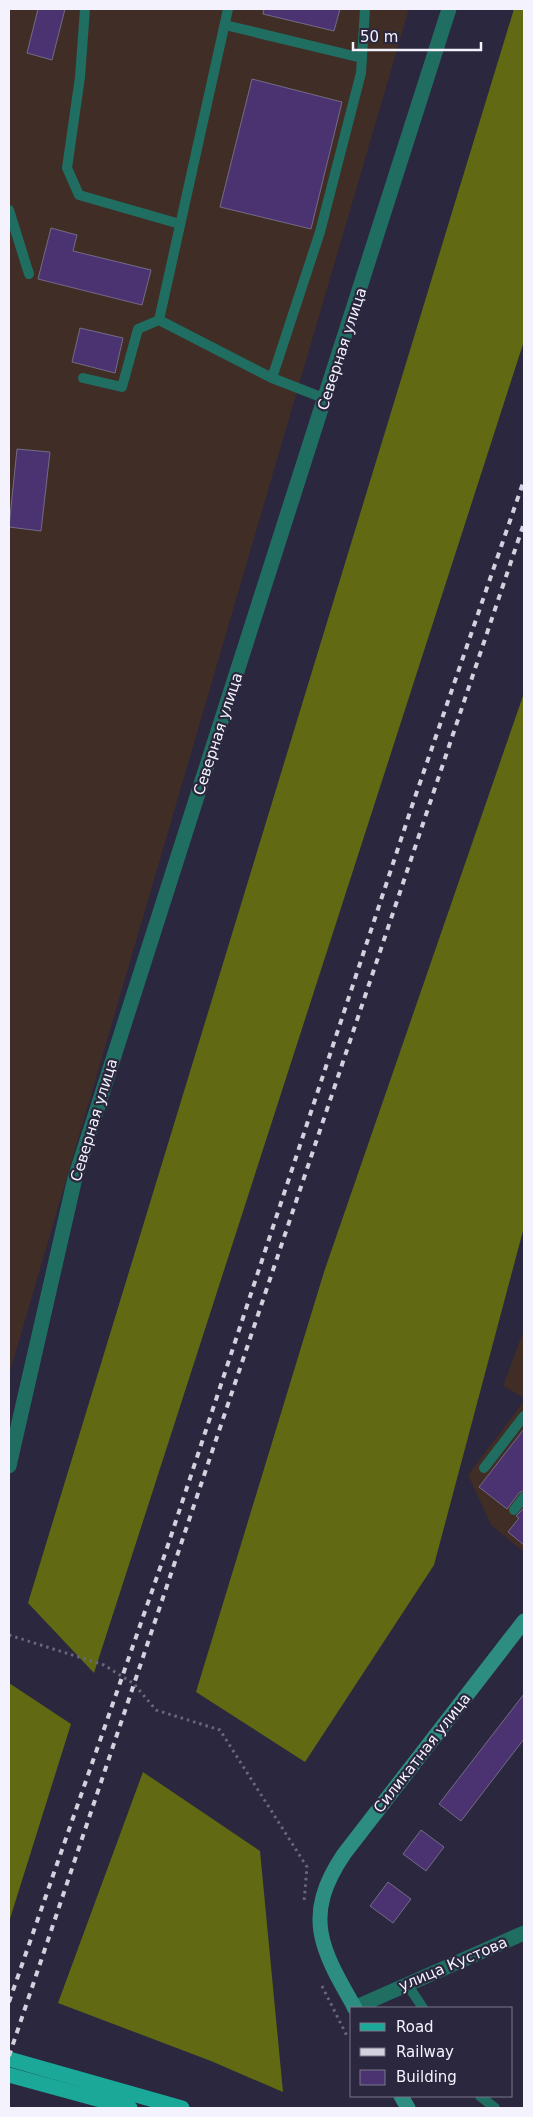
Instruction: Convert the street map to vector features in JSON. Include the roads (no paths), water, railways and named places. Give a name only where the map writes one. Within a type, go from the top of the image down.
[{"type":"main road","points":[[9,2059],[182,2108]]},
{"type":"main road","points":[[9,2075],[130,2108]]},
{"type":"street","name":"Северная улица","points":[[9,1466],[75,1178],[326,399],[449,9]]},
{"type":"street","name":"Силикатная улица","points":[[353,2007],[335,1973],[322,1942],[319,1924],[320,1906],[325,1888],[344,1854],[524,1621]]},
{"type":"street","name":"улица Кустова","points":[[356,2007],[524,1933]]},
{"type":"lane","points":[[85,9],[80,77],[67,168],[79,195],[180,224]]},
{"type":"lane","points":[[158,320],[228,9]]},
{"type":"lane","points":[[272,378],[320,232],[362,73],[365,9]]},
{"type":"lane","points":[[225,25],[362,58]]},
{"type":"lane","points":[[9,210],[29,274]]},
{"type":"lane","points":[[158,320],[272,378],[326,399]]},
{"type":"lane","points":[[83,378],[122,387],[138,329],[158,320]]},
{"type":"lane","points":[[484,1468],[524,1416]]},
{"type":"lane","points":[[514,1510],[524,1497]]},
{"type":"lane","points":[[407,1984],[422,2007]]},
{"type":"lane","points":[[481,2097],[495,2108]]},
{"type":"railway","points":[[9,2002],[167,1548],[412,806],[524,480]]},
{"type":"railway","points":[[9,2056],[524,523]]}]
